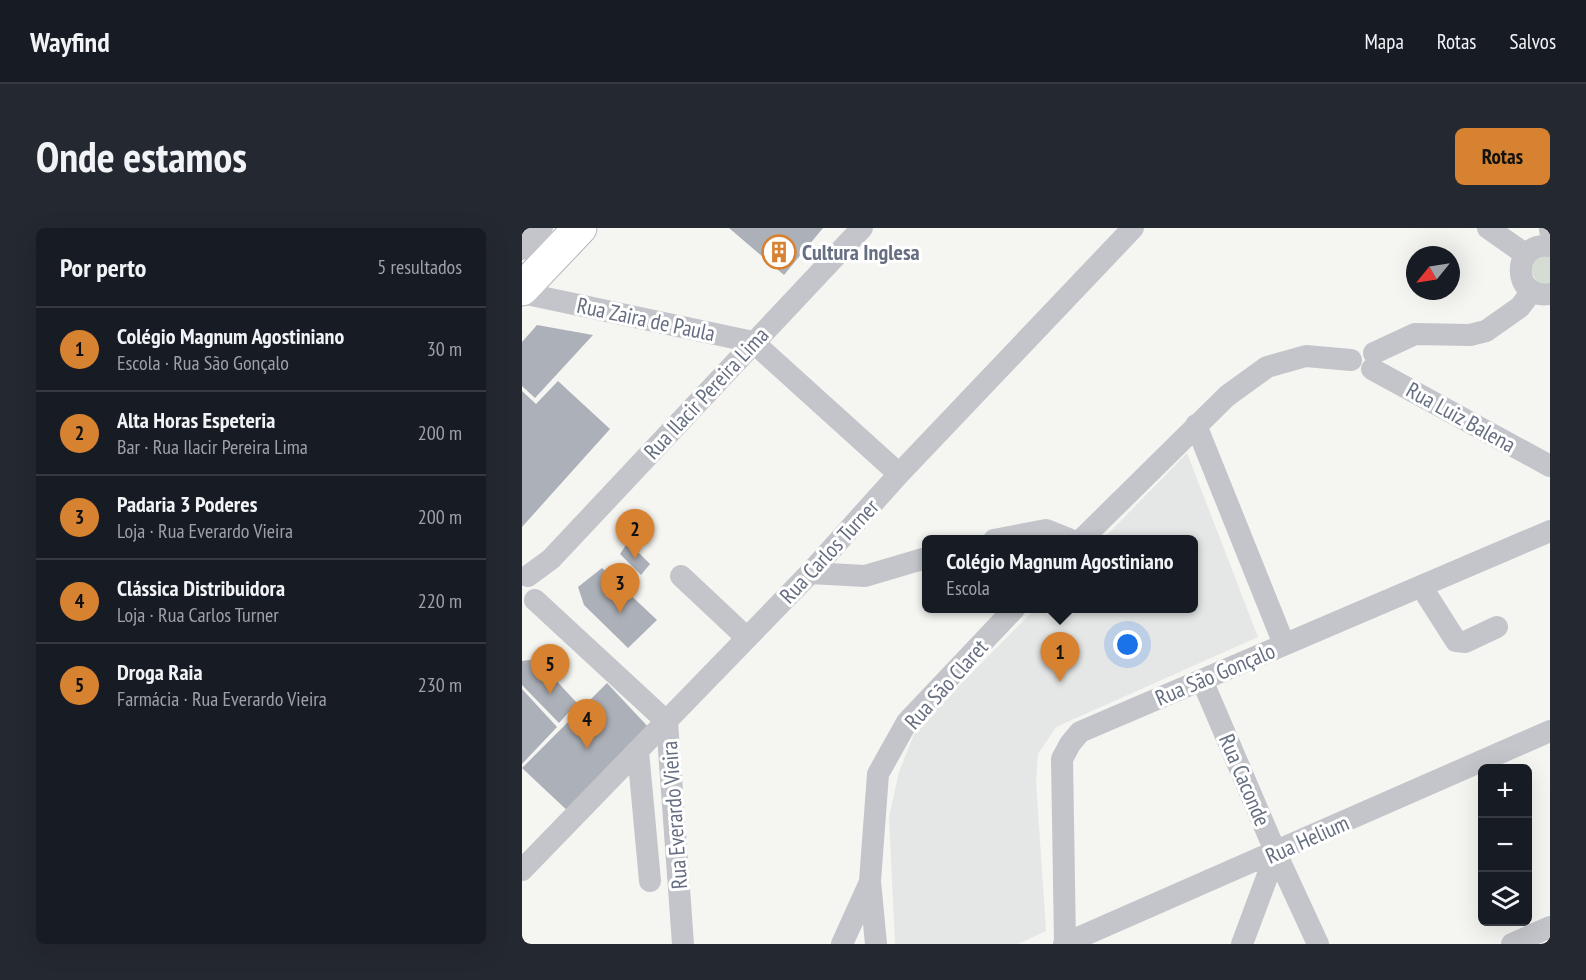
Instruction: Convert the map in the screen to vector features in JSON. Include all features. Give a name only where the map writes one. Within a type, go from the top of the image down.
[{"type":"highway","points":[[522,291],[580,228]]},
{"type":"street","points":[[522,249],[542,228]]},
{"type":"street","name":"Rua Ilacir Pereira Lima","points":[[528,588],[551,559],[861,228]]},
{"type":"street","name":"Rua Carlos Turner","points":[[522,870],[810,573],[899,474],[1133,228]]},
{"type":"street","points":[[1488,228],[1525,254]]},
{"type":"street","points":[[1086,535],[1227,396],[1267,368],[1306,356],[1351,360],[1355,350],[1362,347],[1369,348],[1373,361],[1415,334],[1470,334],[1486,331],[1541,293],[1521,277],[1520,265],[1525,254],[1537,246],[1550,246]]},
{"type":"street","name":"Rua Zaira de Paula","points":[[522,291],[753,342]]},
{"type":"street","points":[[753,342],[899,474]]},
{"type":"street","name":"Rua Luiz Balena","points":[[1373,361],[1550,466]]},
{"type":"street","points":[[1197,425],[1284,644]]},
{"type":"street","points":[[1020,535],[1046,530],[1058,535]]},
{"type":"street","name":"Rua São Gonçalo","points":[[1064,944],[1062,759],[1080,732],[1550,531]]},
{"type":"street","points":[[810,573],[865,576],[922,559]]},
{"type":"street","points":[[681,576],[747,638]]},
{"type":"street","points":[[1421,586],[1456,641],[1465,642],[1497,627]]},
{"type":"street","name":"Rua Everardo Vieira","points":[[528,588],[667,722],[683,944]]},
{"type":"street","name":"Rua São Claret","points":[[876,944],[870,880],[878,774],[907,722],[1012,613]]},
{"type":"street","name":"Rua Caconde","points":[[1202,680],[1276,853],[1318,944]]},
{"type":"street","name":"Rua Helium","points":[[1064,944],[1550,731]]},
{"type":"street","points":[[638,752],[650,881]]},
{"type":"street","points":[[1242,944],[1276,853]]},
{"type":"street","points":[[842,944],[870,880]]},
{"type":"street","points":[[1512,944],[1550,927]]},
{"type":"shaded area","points":[[1550,252],[1550,288],[1540,288],[1527,264]]},
{"type":"shaded area","points":[[1187,453],[1258,637],[1056,727],[1038,754],[1036,781],[1046,931],[1018,944],[895,944],[889,817],[899,772],[916,729],[1031,613],[1198,613],[1198,535],[1107,535]]},
{"type":"building","name":"Cultura Inglesa","points":[[729,228],[823,228],[784,275]]},
{"type":"building","points":[[537,325],[593,335],[535,398],[522,386],[522,342]]},
{"type":"building","points":[[558,381],[610,429],[522,527],[522,391],[536,404]]},
{"type":"building","points":[[628,542],[650,564],[641,575],[620,554]]},
{"type":"building","points":[[602,568],[657,620],[628,648],[584,605],[578,587]]},
{"type":"building","points":[[536,659],[577,703],[559,723],[522,685],[522,661]]},
{"type":"building","points":[[607,683],[652,731],[571,814],[522,768]]},
{"type":"building","points":[[522,689],[557,727],[522,764]]},
{"type":"place","name":"Cultura Inglesa","points":[[779,252]]},
{"type":"place","name":"Alta Horas Espeteria","points":[[635,559]]},
{"type":"place","name":"Padaria 3 Poderes","points":[[620,613]]},
{"type":"place","name":"Colégio Magnum Agostiniano","points":[[1060,682]]},
{"type":"place","name":"Droga Raia","points":[[550,694]]},
{"type":"place","name":"Clássica Distribuidora","points":[[587,749]]}]
